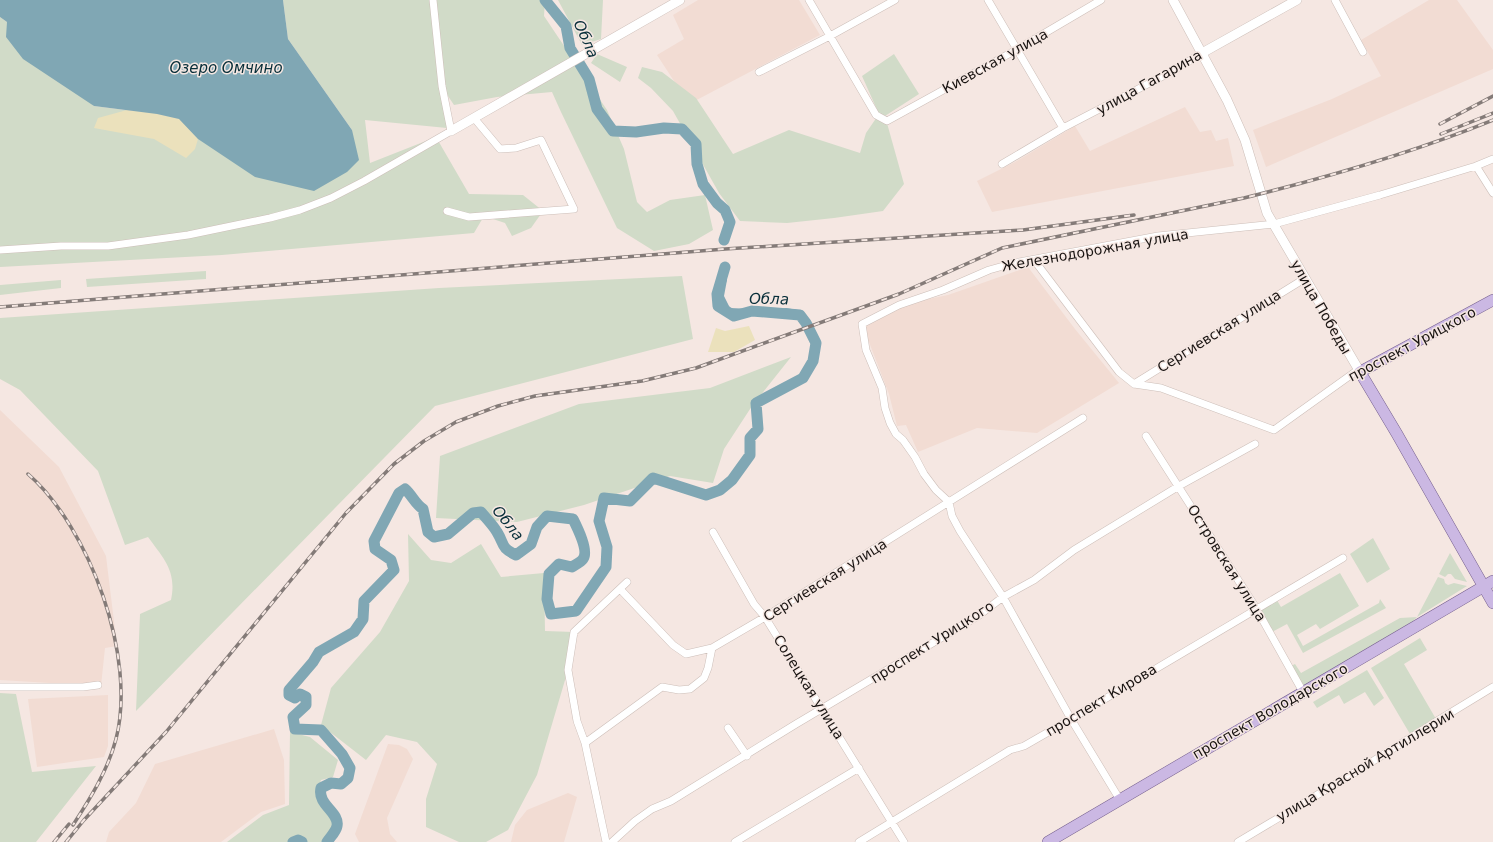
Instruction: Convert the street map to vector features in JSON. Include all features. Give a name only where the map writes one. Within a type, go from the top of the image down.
[{"type":"main road","name":"проспект Урицкого","points":[[1360,372],[1493,300]]},
{"type":"main road","name":"улица Победы","points":[[1360,372],[1488,584],[1493,603]]},
{"type":"main road","name":"проспект Володарского","points":[[1048,842],[1488,584]]},
{"type":"street","points":[[433,0],[442,86],[451,131]]},
{"type":"street","points":[[0,250],[61,246],[115,245],[188,235],[293,212],[331,198],[364,181],[680,0]]},
{"type":"street","points":[[809,0],[830,36]]},
{"type":"street","points":[[759,72],[830,36],[895,0]]},
{"type":"street","points":[[988,0],[1063,128]]},
{"type":"street","name":"Киевская улица","points":[[830,36],[876,115],[887,121],[1016,50],[1101,0]]},
{"type":"street","name":"улица Победы","points":[[1173,0],[1227,100],[1245,140],[1267,213],[1304,279],[1360,372]]},
{"type":"street","name":"улица Гагарина","points":[[1002,164],[1063,128],[1169,73],[1297,0]]},
{"type":"street","points":[[1335,0],[1363,52]]},
{"type":"street","points":[[447,212],[469,217],[574,209],[541,140],[516,148],[500,149],[474,118]]},
{"type":"street","name":"Железнодорожная улица","points":[[949,502],[936,490],[924,474],[915,457],[903,440],[896,434],[890,423],[885,408],[882,388],[866,350],[862,324],[899,305],[942,290],[989,270],[1014,263],[1158,236],[1274,224],[1380,195],[1476,166],[1493,159]]},
{"type":"street","points":[[1476,166],[1493,193]]},
{"type":"street","points":[[1034,260],[1119,372],[1134,384]]},
{"type":"street","name":"Сергиевская улица","points":[[1134,384],[1304,279]]},
{"type":"street","name":"проспект Урицкого","points":[[1134,384],[1161,388],[1274,430],[1355,372],[1360,372]]},
{"type":"street","name":"Сергиевская улица","points":[[620,589],[673,646],[686,654],[712,648],[765,617],[1083,418]]},
{"type":"street","name":"Островская улица","points":[[1146,436],[1256,608],[1303,692]]},
{"type":"street","name":"проспект Урицкого","points":[[612,842],[635,821],[652,809],[671,801],[747,756],[796,724],[978,616],[1003,597],[1034,580],[1074,550],[1179,486],[1255,444]]},
{"type":"street","points":[[949,502],[952,516],[960,531],[1003,597],[1071,719],[1120,800]]},
{"type":"street","name":"Солецкая улица","points":[[713,532],[754,604],[765,617],[823,709],[904,842]]},
{"type":"street","name":"проспект Кирова","points":[[859,842],[1010,750],[1024,746],[1071,719],[1256,608],[1343,558]]},
{"type":"street","points":[[606,842],[585,743],[577,721],[568,670],[574,632],[627,582]]},
{"type":"street","points":[[585,743],[662,687],[679,690],[690,689],[704,678],[708,668],[712,648]]},
{"type":"street","points":[[0,687],[98,686]]},
{"type":"street","name":"улица Красной Артиллерии","points":[[1238,842],[1493,687]]},
{"type":"street","points":[[728,728],[747,756]]},
{"type":"street","points":[[735,842],[859,768]]},
{"type":"shaded area","points":[[698,0],[799,0],[820,35],[689,104],[657,55],[684,39],[673,15]]},
{"type":"shaded area","points":[[1429,0],[1457,0],[1493,50],[1493,69],[1266,167],[1253,130],[1332,99],[1381,76],[1361,40]]},
{"type":"shaded area","points":[[1185,107],[1200,132],[1211,130],[1216,141],[1228,138],[1234,166],[992,212],[977,181],[1015,162],[1075,126],[1090,151]]},
{"type":"shaded area","points":[[1028,267],[1075,329],[1119,383],[1037,433],[977,428],[918,452],[906,425],[897,426],[889,394],[862,324],[899,305],[948,295]]},
{"type":"shaded area","points":[[0,410],[59,467],[106,556],[117,646],[105,648],[101,686],[0,680]]},
{"type":"shaded area","points":[[108,695],[108,746],[104,757],[37,767],[28,699]]},
{"type":"shaded area","points":[[274,729],[284,760],[285,804],[261,812],[221,842],[106,842],[109,832],[136,803],[155,764]]},
{"type":"shaded area","points":[[388,744],[399,745],[407,749],[413,759],[387,818],[390,834],[397,842],[359,842],[355,834]]},
{"type":"shaded area","points":[[568,793],[577,797],[564,842],[511,842],[515,825],[527,810]]},
{"type":"green space","points":[[283,0],[545,0],[544,16],[607,110],[624,149],[637,202],[647,212],[670,200],[705,195],[713,230],[689,244],[654,251],[617,228],[552,92],[497,97],[454,105],[442,87],[447,128],[365,120],[370,163],[436,137],[469,194],[523,195],[543,211],[531,228],[512,236],[505,223],[484,216],[474,233],[222,255],[0,267],[0,17],[94,106],[157,114],[180,119],[352,130],[288,39]]},
{"type":"green space","points":[[558,0],[603,0],[601,39],[582,45]]},
{"type":"green space","points":[[597,54],[627,67],[620,82],[591,63]]},
{"type":"green space","points":[[894,54],[919,94],[885,116],[904,184],[883,211],[787,223],[740,221],[719,193],[673,111],[651,88],[638,78],[642,67],[662,72],[696,98],[733,154],[789,130],[860,153],[866,133],[879,114],[862,76]]},
{"type":"green space","points":[[206,271],[206,279],[87,287],[86,279]]},
{"type":"green space","points":[[682,276],[693,339],[435,406],[136,711],[140,614],[171,600],[171,573],[164,559],[148,537],[125,545],[98,471],[20,390],[0,379],[0,318],[439,288]]},
{"type":"green space","points":[[61,280],[61,288],[0,295],[0,285]]},
{"type":"green space","points":[[791,357],[752,406],[724,449],[713,483],[670,476],[584,505],[517,522],[436,518],[440,456],[579,404],[710,388]]},
{"type":"green space","points":[[408,534],[431,560],[451,563],[481,544],[501,577],[544,573],[545,631],[574,632],[568,670],[537,775],[508,830],[486,842],[459,842],[426,827],[426,799],[437,764],[417,742],[386,735],[366,760],[321,725],[331,688],[380,632],[409,581]]},
{"type":"green space","points":[[1373,538],[1390,569],[1367,583],[1350,554]]},
{"type":"green space","points":[[1450,553],[1467,582],[1455,579],[1451,574],[1448,574],[1445,577],[1439,574]]},
{"type":"green space","points":[[1340,573],[1359,606],[1320,629],[1316,624],[1297,635],[1303,646],[1379,603],[1380,599],[1386,608],[1303,653],[1287,624],[1272,632],[1258,607],[1275,597],[1281,607]]},
{"type":"green space","points":[[1438,577],[1444,579],[1445,583],[1448,585],[1454,583],[1467,586],[1417,617]]},
{"type":"green space","points":[[1417,617],[1412,622],[1303,686],[1291,666],[1295,664],[1301,673],[1400,618]]},
{"type":"green space","points":[[1420,638],[1427,650],[1404,664],[1436,719],[1410,734],[1371,668]]},
{"type":"green space","points":[[1367,670],[1384,698],[1374,706],[1365,692],[1344,704],[1339,695],[1317,708],[1313,702]]},
{"type":"green space","points":[[0,693],[16,694],[32,772],[96,766],[36,842],[0,842]]},
{"type":"green space","points":[[290,732],[310,737],[338,760],[333,777],[321,780],[317,795],[324,809],[335,821],[334,827],[323,842],[305,842],[298,836],[288,842],[227,842],[263,815],[289,805]]},
{"type":"sand","points":[[127,110],[155,113],[180,119],[198,139],[195,149],[186,158],[154,139],[94,128],[98,118]]},
{"type":"sand","points":[[749,326],[755,340],[734,352],[708,352],[716,328],[725,331]]},
{"type":"water","name":"Озеро Омчино","points":[[0,0],[283,0],[288,39],[352,130],[359,160],[347,172],[314,191],[255,177],[198,139],[179,119],[157,114],[94,106],[23,59],[6,37],[7,22],[0,17]]},
{"type":"water","points":[[725,267],[727,269],[727,280],[724,296],[730,308],[774,310],[786,308],[804,311],[800,315],[752,311],[734,316],[718,306],[717,294]]},
{"type":"waterway","name":"Обла","points":[[545,0],[566,26],[570,48],[589,79],[597,109],[613,131],[636,132],[664,128],[682,129],[696,144],[697,164],[703,184],[717,203],[725,210],[730,222],[724,240]]},
{"type":"waterway","name":"Обла","points":[[327,842],[337,826],[337,821],[322,799],[321,788],[331,783],[341,784],[348,778],[350,768],[342,754],[321,730],[295,729],[293,717],[306,705],[306,697],[300,694],[295,698],[289,695],[289,690],[313,662],[319,652],[354,632],[363,619],[364,601],[394,570],[391,560],[375,549],[374,541],[399,493],[405,489],[423,509],[428,532],[434,537],[448,534],[473,513],[481,512],[495,529],[505,548],[516,555],[531,544],[537,527],[547,516],[573,519],[584,545],[585,550],[583,559],[572,567],[559,564],[549,574],[547,599],[551,614],[576,611],[606,567],[607,547],[599,521],[604,498],[630,501],[653,478],[706,495],[720,490],[732,480],[750,455],[750,438],[758,429],[756,403],[803,378],[813,361],[816,343],[806,323],[800,315],[752,311],[734,316],[718,306],[717,294],[725,267]]},
{"type":"waterway","name":"Обла","points":[[293,842],[298,840],[302,842]]},
{"type":"railway","points":[[1440,124],[1493,96]]},
{"type":"railway","points":[[1441,134],[1493,113]]},
{"type":"railway","points":[[66,842],[84,820],[166,732],[346,513],[394,464],[424,441],[456,422],[498,406],[535,396],[642,381],[696,368],[899,294],[1002,248],[1244,198],[1275,190],[1401,154],[1493,120]]},
{"type":"railway","points":[[0,307],[725,249],[1023,230],[1134,215]]},
{"type":"railway","points":[[28,474],[50,498],[71,527],[89,560],[103,596],[114,634],[120,671],[121,707],[113,751],[98,784],[73,825]]},
{"type":"railway","points":[[54,842],[69,824]]}]
